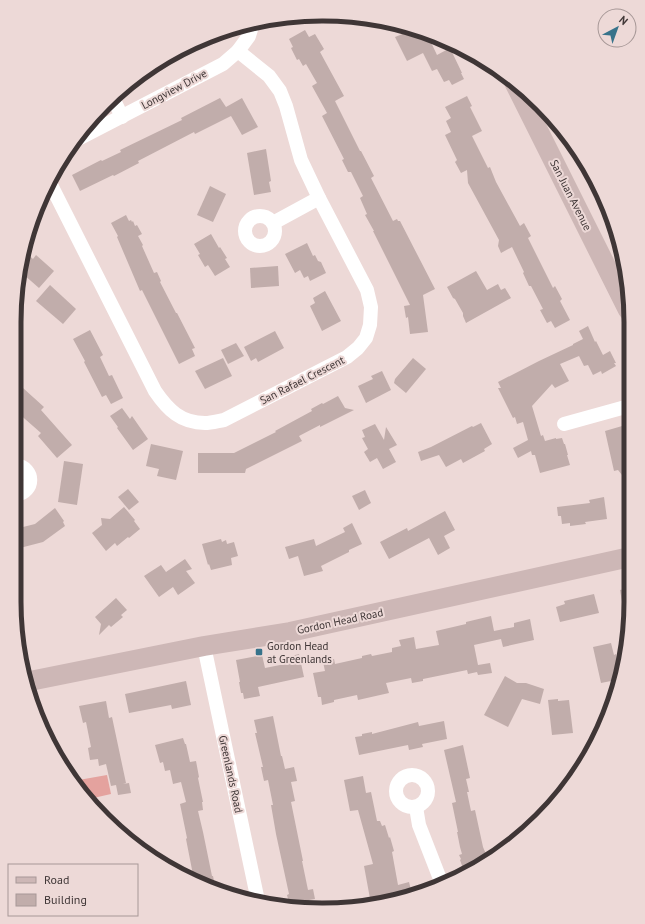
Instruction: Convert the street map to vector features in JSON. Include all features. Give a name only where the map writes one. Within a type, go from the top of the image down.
[{"type":"main road","name":"San Juan Avenue","points":[[521,96],[623,299]]},
{"type":"main road","name":"Gordon Head Road","points":[[31,681],[204,646],[290,632],[624,558]]},
{"type":"street","name":"Longview Drive","points":[[87,135],[223,64],[238,51],[249,36],[251,30]]},
{"type":"street","name":"San Rafael Crescent","points":[[53,188],[155,391],[164,404],[174,414],[192,422],[206,424],[224,420],[347,357],[358,348],[366,338],[370,325],[371,307],[367,290],[301,160],[286,106],[280,91],[269,76],[238,51]]},
{"type":"street","points":[[116,103],[122,117]]},
{"type":"street","points":[[273,223],[319,198]]},
{"type":"street","points":[[564,424],[624,407]]},
{"type":"street","points":[[21,466],[28,472],[30,481],[29,486],[21,493]]},
{"type":"street","name":"Greenlands Road","points":[[204,646],[257,896]]},
{"type":"street","points":[[416,807],[419,824],[440,879]]},
{"type":"shaded area","points":[[107,775],[111,794],[94,798],[79,780]]},
{"type":"building","points":[[305,30],[309,37],[315,34],[324,49],[320,52],[344,96],[335,101],[374,176],[371,178],[393,221],[397,219],[400,221],[435,289],[423,295],[428,332],[410,334],[408,317],[406,318],[404,306],[410,305],[365,215],[367,214],[360,198],[363,196],[351,172],[348,172],[342,160],[344,159],[322,116],[327,113],[312,86],[317,83],[306,64],[303,66],[299,59],[297,60],[291,48],[293,47],[289,39]]},
{"type":"building","points":[[405,33],[430,41],[437,55],[449,49],[451,50],[464,79],[452,85],[449,80],[444,82],[437,69],[432,71],[423,53],[407,61],[395,37]]},
{"type":"building","points":[[467,96],[472,106],[470,107],[482,131],[472,136],[488,168],[490,167],[496,182],[520,226],[524,223],[531,236],[528,238],[553,288],[555,286],[562,299],[560,301],[570,320],[555,328],[551,321],[547,323],[540,310],[543,309],[531,286],[529,286],[512,247],[501,253],[498,246],[499,240],[468,183],[467,170],[461,173],[455,162],[457,160],[445,135],[451,132],[446,121],[451,118],[445,107]]},
{"type":"building","points":[[220,98],[226,107],[242,98],[258,127],[242,135],[231,116],[195,134],[194,132],[138,161],[139,163],[114,176],[113,175],[80,191],[72,175],[101,160],[102,161],[121,152],[120,150],[182,120],[181,118]]},
{"type":"building","points":[[266,149],[271,181],[269,182],[271,192],[254,195],[247,153]]},
{"type":"building","points":[[210,186],[226,194],[213,222],[197,215]]},
{"type":"building","points":[[126,215],[129,221],[133,221],[135,226],[137,225],[142,234],[138,236],[154,273],[157,272],[161,281],[160,282],[195,348],[192,349],[195,356],[179,364],[142,290],[140,291],[117,237],[118,236],[111,223]]},
{"type":"building","points":[[211,234],[227,258],[225,259],[230,267],[215,276],[208,265],[205,267],[194,244]]},
{"type":"building","points":[[307,243],[313,256],[315,255],[318,261],[321,262],[326,273],[310,281],[308,276],[304,278],[300,270],[295,273],[285,254]]},
{"type":"building","points":[[29,255],[33,259],[36,255],[54,271],[39,288],[25,276]]},
{"type":"building","points":[[278,266],[279,286],[251,288],[250,268]]},
{"type":"building","points":[[476,271],[487,290],[498,284],[501,290],[505,288],[511,298],[466,323],[463,313],[447,287]]},
{"type":"building","points":[[50,285],[76,309],[63,324],[36,301]]},
{"type":"building","points":[[325,291],[341,321],[322,331],[310,306],[315,303],[313,298]]},
{"type":"building","points":[[588,326],[603,355],[610,351],[616,366],[602,374],[601,371],[593,375],[588,365],[584,366],[579,356],[560,364],[569,381],[555,388],[552,384],[532,406],[541,436],[543,435],[545,441],[562,438],[570,465],[540,473],[535,455],[532,455],[531,451],[518,458],[513,448],[528,440],[523,422],[517,424],[515,417],[513,418],[498,388],[501,388],[498,382],[583,339],[579,331]]},
{"type":"building","points":[[90,330],[103,355],[100,357],[109,376],[112,375],[123,398],[111,404],[106,395],[102,397],[73,339]]},
{"type":"building","points":[[275,331],[284,348],[258,362],[256,358],[251,361],[244,347]]},
{"type":"building","points":[[236,343],[244,356],[228,364],[221,350]]},
{"type":"building","points":[[223,358],[232,376],[205,389],[195,371]]},
{"type":"building","points":[[413,358],[426,369],[406,393],[394,383],[395,379]]},
{"type":"building","points":[[382,371],[391,390],[366,403],[358,386],[373,379],[371,376]]},
{"type":"building","points":[[23,388],[44,407],[41,410],[72,445],[57,458],[38,436],[41,433],[21,416],[21,390]]},
{"type":"building","points":[[338,396],[345,408],[354,410],[299,436],[302,441],[246,469],[245,473],[198,473],[198,453],[234,453],[276,432],[275,431],[312,411],[311,409]]},
{"type":"building","points":[[122,408],[130,419],[132,416],[148,439],[133,450],[110,416]]},
{"type":"building","points":[[481,423],[492,444],[484,449],[485,451],[463,463],[461,459],[446,467],[439,455],[421,461],[418,452]]},
{"type":"building","points":[[375,424],[384,440],[386,427],[397,445],[389,449],[396,462],[383,469],[377,458],[370,462],[364,452],[368,449],[362,438],[365,437],[362,430]]},
{"type":"building","points":[[624,425],[624,478],[618,470],[614,471],[605,431]]},
{"type":"building","points":[[151,444],[183,451],[176,480],[157,476],[159,469],[146,466]]},
{"type":"building","points":[[64,461],[83,464],[77,505],[58,502]]},
{"type":"building","points":[[128,489],[139,502],[129,510],[118,497]]},
{"type":"building","points":[[365,490],[371,503],[359,510],[352,496]]},
{"type":"building","points":[[604,497],[607,519],[570,526],[570,523],[562,524],[561,516],[558,516],[557,507],[590,503],[589,500]]},
{"type":"building","points":[[124,507],[135,520],[134,521],[140,529],[117,546],[115,543],[106,551],[92,533],[102,525],[101,518],[110,519]]},
{"type":"building","points":[[55,508],[64,521],[65,526],[43,542],[21,548],[21,528],[35,524]]},
{"type":"building","points":[[445,511],[455,530],[444,536],[450,548],[438,555],[429,538],[389,559],[380,542],[407,528],[408,531]]},
{"type":"building","points":[[352,523],[362,544],[321,566],[323,571],[304,576],[298,556],[289,559],[285,547],[314,539],[316,546],[345,532],[343,528]]},
{"type":"building","points":[[221,539],[222,542],[226,540],[227,544],[234,542],[238,556],[231,558],[232,565],[211,570],[202,544]]},
{"type":"building","points":[[185,559],[192,569],[186,571],[195,583],[178,595],[173,587],[159,597],[144,576],[161,565],[166,572]]},
{"type":"building","points":[[624,589],[624,611],[620,590]]},
{"type":"building","points":[[594,594],[599,613],[560,622],[556,607],[565,604],[564,601]]},
{"type":"building","points":[[116,598],[127,610],[121,615],[123,617],[111,627],[109,625],[99,635],[101,624],[95,617]]},
{"type":"building","points":[[491,616],[494,631],[514,627],[514,623],[530,619],[534,640],[503,647],[501,639],[474,645],[478,665],[490,663],[492,673],[478,675],[477,672],[468,674],[467,670],[423,679],[423,681],[412,683],[411,678],[386,683],[389,693],[358,700],[357,695],[334,700],[334,702],[322,705],[321,697],[318,697],[313,673],[325,671],[323,662],[334,659],[335,664],[362,658],[362,656],[371,654],[372,656],[392,652],[392,648],[401,646],[399,640],[414,637],[416,649],[439,645],[436,631]]},
{"type":"building","points":[[611,643],[618,662],[614,680],[601,683],[593,647]]},
{"type":"building","points":[[299,654],[304,677],[258,687],[260,696],[244,699],[243,693],[241,693],[236,660],[262,655],[265,668],[285,664],[284,658]]},
{"type":"building","points":[[505,676],[517,683],[526,683],[544,689],[540,704],[522,699],[508,727],[484,715]]},
{"type":"building","points":[[186,681],[191,705],[172,709],[171,705],[129,713],[125,694]]},
{"type":"building","points":[[558,699],[558,701],[569,700],[573,733],[552,735],[548,700]]},
{"type":"building","points":[[106,701],[109,718],[112,717],[126,783],[123,784],[129,783],[131,793],[118,795],[116,785],[111,786],[106,764],[99,766],[98,759],[90,760],[88,748],[91,747],[86,722],[83,723],[79,706]]},
{"type":"building","points":[[273,716],[285,769],[294,767],[297,781],[291,782],[295,801],[291,802],[308,890],[313,889],[315,899],[309,900],[309,902],[288,901],[287,895],[289,894],[271,805],[273,805],[268,780],[264,781],[261,767],[263,767],[255,733],[257,733],[254,720]]},
{"type":"building","points":[[444,721],[447,739],[422,744],[423,747],[409,750],[408,745],[359,755],[355,737],[362,736],[362,734],[372,732],[372,734],[418,722],[419,726]]},
{"type":"building","points":[[183,738],[190,762],[196,761],[203,802],[203,810],[198,811],[214,883],[193,874],[180,804],[186,802],[181,782],[173,784],[170,770],[165,771],[163,762],[160,763],[155,745]]},
{"type":"building","points":[[463,745],[470,778],[466,779],[471,811],[475,810],[483,847],[486,855],[463,868],[459,855],[462,854],[452,803],[456,802],[444,750]]},
{"type":"building","points":[[363,776],[366,793],[371,792],[377,821],[380,821],[382,826],[385,825],[389,838],[390,837],[394,851],[392,852],[398,885],[409,882],[411,890],[370,899],[364,866],[373,864],[358,810],[350,811],[344,780]]},
{"type":"place","name":"Gordon Head at Greenlands","points":[[259,652]]}]
